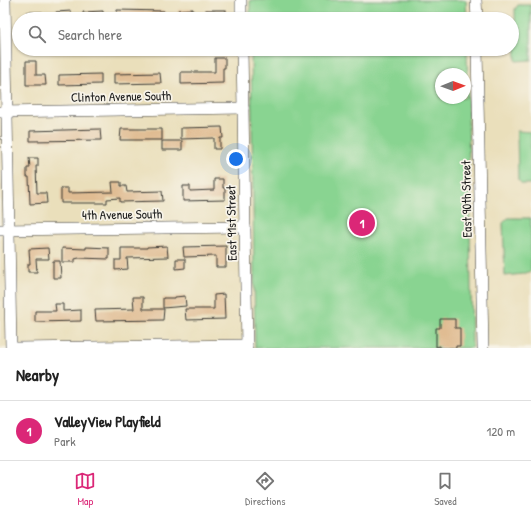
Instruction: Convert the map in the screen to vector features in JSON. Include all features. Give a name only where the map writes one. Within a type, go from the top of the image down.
[{"type":"street","points":[[5,0],[3,112],[4,230],[11,348]]},
{"type":"street","points":[[241,0],[241,12]]},
{"type":"street","points":[[476,0],[477,12]]},
{"type":"street","name":"East 91st Street","points":[[242,56],[247,346]]},
{"type":"street","name":"East 90th Street","points":[[477,56],[483,348]]},
{"type":"street","name":"Clinton Avenue South","points":[[3,112],[243,108]]},
{"type":"street","name":"4th Avenue South","points":[[4,230],[245,227]]},
{"type":"street","points":[[17,348],[247,346]]},
{"type":"green space","points":[[250,0],[466,0],[467,12],[250,12]]},
{"type":"green space","points":[[518,5],[531,5],[531,60],[516,61],[516,56],[519,56],[519,12],[515,12],[515,9]]},
{"type":"green space","points":[[251,56],[467,56],[467,68],[435,68],[435,104],[468,104],[472,348],[255,348]]},
{"type":"green space","points":[[517,131],[531,132],[531,184],[522,184],[518,180]]},
{"type":"green space","points":[[508,218],[531,218],[531,271],[523,274],[505,276],[503,223]]},
{"type":"building","points":[[193,9],[193,12],[178,12],[178,10]]},
{"type":"building","points":[[117,10],[164,11],[164,12],[117,12]]},
{"type":"building","points":[[206,10],[226,10],[226,12],[206,12]]},
{"type":"building","points":[[215,58],[225,58],[223,83],[181,84],[181,72],[215,72]]},
{"type":"building","points":[[26,61],[36,61],[36,75],[45,75],[46,85],[26,85]]},
{"type":"building","points":[[160,73],[161,83],[114,84],[114,74]]},
{"type":"building","points":[[101,74],[101,84],[59,85],[59,75]]},
{"type":"building","points":[[222,127],[223,138],[220,138],[220,149],[214,149],[214,138],[181,139],[181,128]]},
{"type":"building","points":[[100,129],[101,140],[30,141],[30,131]]},
{"type":"building","points":[[121,129],[162,129],[162,140],[120,140]]},
{"type":"building","points":[[162,141],[182,141],[182,150],[162,150]]},
{"type":"building","points":[[29,158],[38,158],[38,166],[36,166],[37,193],[46,193],[47,203],[30,204],[29,177],[27,177],[27,168],[30,168]]},
{"type":"building","points":[[214,179],[223,179],[225,200],[183,201],[183,186],[190,186],[190,191],[214,190]]},
{"type":"building","points":[[112,182],[121,182],[121,186],[126,186],[127,192],[162,191],[163,201],[120,202],[120,198],[107,199],[107,203],[61,203],[61,188],[68,188],[68,193],[113,192]]},
{"type":"building","points":[[167,246],[168,257],[127,258],[128,269],[115,270],[115,260],[121,260],[121,248]]},
{"type":"building","points":[[226,246],[226,267],[216,267],[216,256],[184,257],[183,247]]},
{"type":"building","points":[[86,247],[109,248],[109,259],[79,258],[75,259],[75,262],[62,262],[62,248],[86,249]]},
{"type":"building","points":[[48,248],[49,259],[36,259],[37,272],[28,272],[28,264],[30,264],[29,249]]},
{"type":"building","points":[[176,259],[185,259],[185,268],[176,269]]},
{"type":"building","points":[[53,261],[60,261],[61,278],[53,278]]},
{"type":"building","points":[[224,294],[225,319],[186,320],[185,309],[214,309],[214,295]]},
{"type":"building","points":[[185,296],[186,306],[163,308],[163,298]]},
{"type":"building","points":[[133,297],[143,297],[143,309],[164,309],[163,320],[96,321],[95,310],[134,309]]},
{"type":"building","points":[[55,304],[63,304],[63,311],[81,310],[81,321],[35,322],[35,311],[56,311]]},
{"type":"building","points":[[440,319],[455,319],[455,328],[460,328],[460,346],[456,346],[456,348],[436,347],[436,328],[440,328]]},
{"type":"place","name":"ValleyView Playfield","points":[[362,223]]}]
